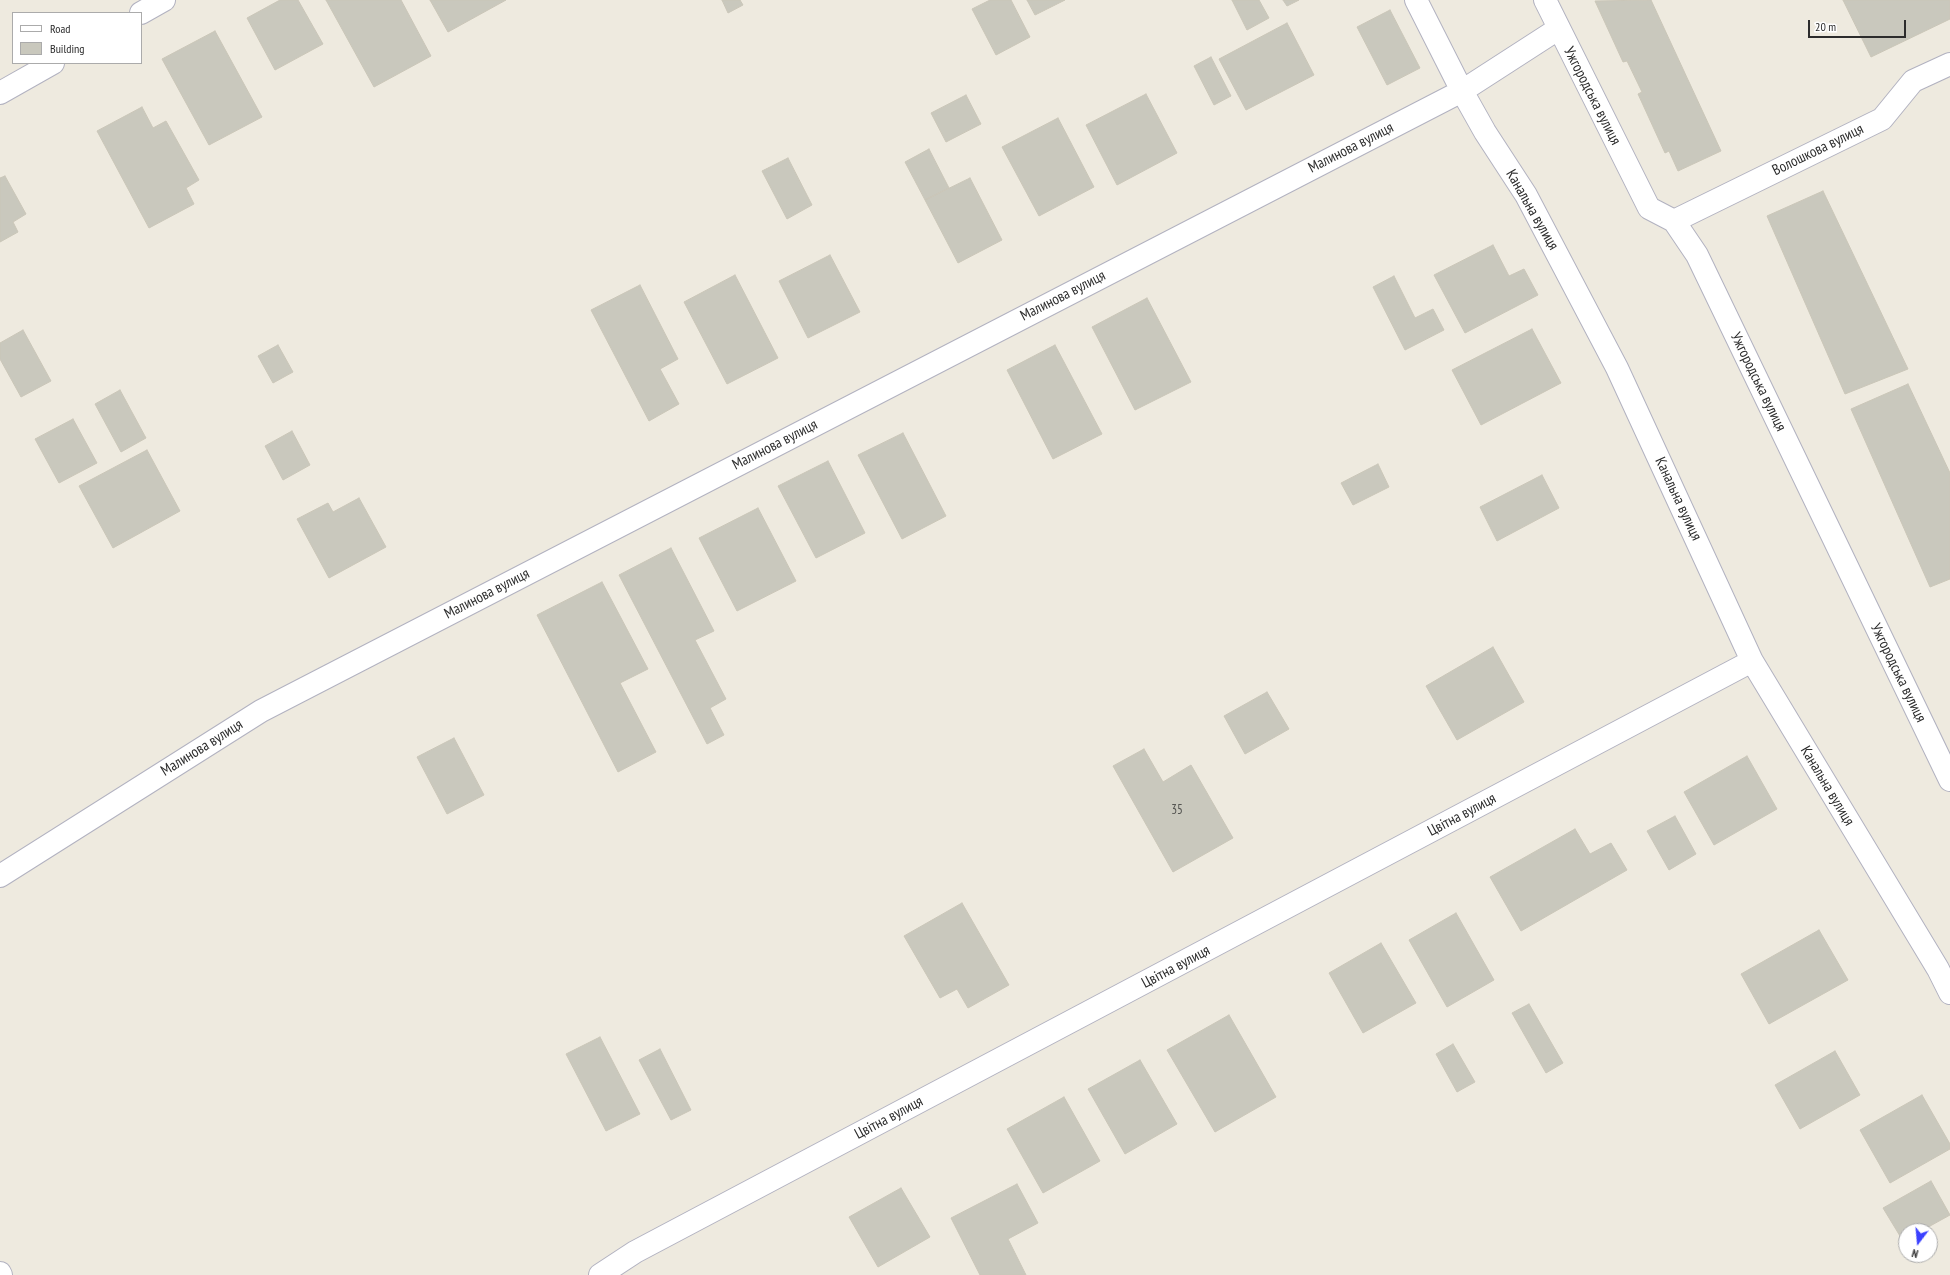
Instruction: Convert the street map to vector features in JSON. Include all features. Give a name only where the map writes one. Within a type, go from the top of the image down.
[{"type":"street","points":[[142,12],[164,0]]},
{"type":"street","name":"Канальна вулиця","points":[[1416,0],[1462,91],[1485,132],[1526,195],[1617,368],[1752,661],[1938,969],[1950,993]]},
{"type":"street","name":"Ужгородська вулиця","points":[[1545,0],[1558,29],[1648,208],[1674,221],[1697,255],[1950,780]]},
{"type":"street","name":"Малинова вулиця","points":[[0,876],[260,711],[1462,91],[1558,29]]},
{"type":"street","points":[[0,93],[51,64]]},
{"type":"street","name":"Волошкова вулиця","points":[[1674,221],[1882,119],[1913,81],[1950,64]]},
{"type":"street","name":"Цвітна вулиця","points":[[600,1275],[642,1249],[1752,661]]},
{"type":"building","points":[[280,0],[298,0],[323,44],[275,70],[247,18]]},
{"type":"building","points":[[326,0],[401,0],[431,56],[374,87]]},
{"type":"building","points":[[430,0],[506,0],[448,32]]},
{"type":"building","points":[[722,0],[740,0],[743,5],[728,13]]},
{"type":"building","points":[[990,0],[1011,0],[1030,37],[996,55],[972,9]]},
{"type":"building","points":[[1027,0],[1065,0],[1035,15]]},
{"type":"building","points":[[1232,0],[1259,0],[1269,18],[1247,30]]},
{"type":"building","points":[[1283,0],[1299,0],[1287,6]]},
{"type":"building","points":[[1651,0],[1721,151],[1678,171],[1669,151],[1665,153],[1638,94],[1642,92],[1627,61],[1623,62],[1595,1]]},
{"type":"building","points":[[1843,0],[1950,0],[1950,19],[1871,57]]},
{"type":"building","points":[[1390,10],[1420,68],[1387,85],[1357,27]]},
{"type":"building","points":[[1287,23],[1314,75],[1246,110],[1219,59]]},
{"type":"building","points":[[215,31],[262,117],[209,145],[162,59]]},
{"type":"building","points":[[1211,57],[1231,96],[1214,105],[1194,66]]},
{"type":"building","points":[[1146,94],[1177,153],[1117,185],[1086,125]]},
{"type":"building","points":[[966,95],[981,124],[946,142],[931,113]]},
{"type":"building","points":[[142,107],[153,128],[166,121],[199,180],[186,188],[194,204],[149,228],[97,131]]},
{"type":"building","points":[[1058,118],[1094,187],[1039,216],[1002,147]]},
{"type":"building","points":[[929,149],[949,188],[925,200],[905,162]]},
{"type":"building","points":[[788,158],[812,205],[787,219],[762,171]]},
{"type":"building","points":[[5,176],[26,214],[13,222],[18,232],[0,242],[0,178]]},
{"type":"building","points":[[970,178],[1002,240],[958,263],[925,200]]},
{"type":"building","points":[[1823,191],[1908,369],[1845,394],[1767,216]]},
{"type":"building","points":[[1493,245],[1509,276],[1524,269],[1538,295],[1465,333],[1434,275]]},
{"type":"building","points":[[830,255],[860,312],[808,338],[779,281]]},
{"type":"building","points":[[735,275],[778,358],[727,384],[684,302]]},
{"type":"building","points":[[1394,276],[1415,318],[1433,309],[1444,330],[1405,350],[1373,287]]},
{"type":"building","points":[[640,285],[678,359],[660,369],[679,404],[649,421],[591,310]]},
{"type":"building","points":[[1147,298],[1191,382],[1135,410],[1092,327]]},
{"type":"building","points":[[1532,329],[1561,383],[1481,425],[1452,370]]},
{"type":"building","points":[[23,330],[51,381],[21,397],[0,359],[0,343]]},
{"type":"building","points":[[278,345],[293,372],[273,383],[258,356]]},
{"type":"building","points":[[1055,345],[1102,434],[1053,459],[1007,370]]},
{"type":"building","points":[[1908,384],[1950,473],[1950,579],[1930,587],[1851,409]]},
{"type":"building","points":[[120,390],[146,438],[121,452],[95,404]]},
{"type":"building","points":[[73,419],[97,463],[59,483],[35,439]]},
{"type":"building","points":[[292,431],[310,465],[283,480],[265,446]]},
{"type":"building","points":[[903,433],[946,516],[902,539],[858,455]]},
{"type":"building","points":[[147,450],[180,511],[113,548],[79,486]]},
{"type":"building","points":[[828,461],[865,533],[816,558],[778,486]]},
{"type":"building","points":[[1378,464],[1389,487],[1353,505],[1341,483]]},
{"type":"building","points":[[1542,475],[1559,508],[1497,541],[1480,507]]},
{"type":"building","points":[[359,498],[386,547],[329,578],[297,519],[328,503],[333,512]]},
{"type":"building","points":[[758,508],[796,581],[737,611],[699,538]]},
{"type":"building","points":[[671,548],[714,631],[695,640],[726,699],[710,708],[724,735],[707,744],[619,575]]},
{"type":"building","points":[[602,582],[648,669],[620,683],[656,752],[618,772],[537,615]]},
{"type":"building","points":[[1493,647],[1524,702],[1457,740],[1426,686]]},
{"type":"building","points":[[1267,692],[1289,729],[1245,754],[1224,716]]},
{"type":"building","points":[[454,738],[484,795],[447,814],[417,757]]},
{"type":"building","points":[[1144,749],[1163,782],[1191,765],[1233,838],[1173,872],[1113,766]]},
{"type":"building","points":[[1747,756],[1777,809],[1714,845],[1684,792]]},
{"type":"building","points":[[1675,816],[1696,854],[1669,870],[1647,831]]},
{"type":"building","points":[[1575,829],[1590,854],[1611,843],[1627,870],[1521,931],[1490,877]]},
{"type":"building","points":[[962,903],[1009,985],[968,1008],[957,989],[940,998],[904,936]]},
{"type":"building","points":[[1456,913],[1494,980],[1447,1007],[1409,940]]},
{"type":"building","points":[[1819,930],[1848,980],[1769,1024],[1741,974]]},
{"type":"building","points":[[1381,943],[1416,1003],[1363,1033],[1329,973]]},
{"type":"building","points":[[1529,1004],[1563,1063],[1546,1073],[1512,1013]]},
{"type":"building","points":[[1229,1015],[1276,1097],[1215,1132],[1167,1050]]},
{"type":"building","points":[[600,1037],[640,1114],[606,1131],[566,1054]]},
{"type":"building","points":[[1453,1044],[1475,1082],[1457,1092],[1436,1054]]},
{"type":"building","points":[[660,1049],[691,1110],[671,1120],[639,1060]]},
{"type":"building","points":[[1835,1051],[1860,1095],[1800,1129],[1775,1085]]},
{"type":"building","points":[[1140,1060],[1177,1124],[1125,1154],[1088,1089]]},
{"type":"building","points":[[1922,1095],[1950,1144],[1950,1149],[1890,1183],[1860,1130]]},
{"type":"building","points":[[1064,1097],[1100,1161],[1043,1193],[1007,1129]]},
{"type":"building","points":[[1931,1181],[1950,1215],[1936,1223],[1898,1223],[1898,1233],[1883,1208]]},
{"type":"building","points":[[1017,1184],[1038,1223],[1008,1239],[1026,1275],[980,1275],[951,1218]]},
{"type":"building","points":[[901,1188],[930,1237],[878,1267],[849,1217]]}]
